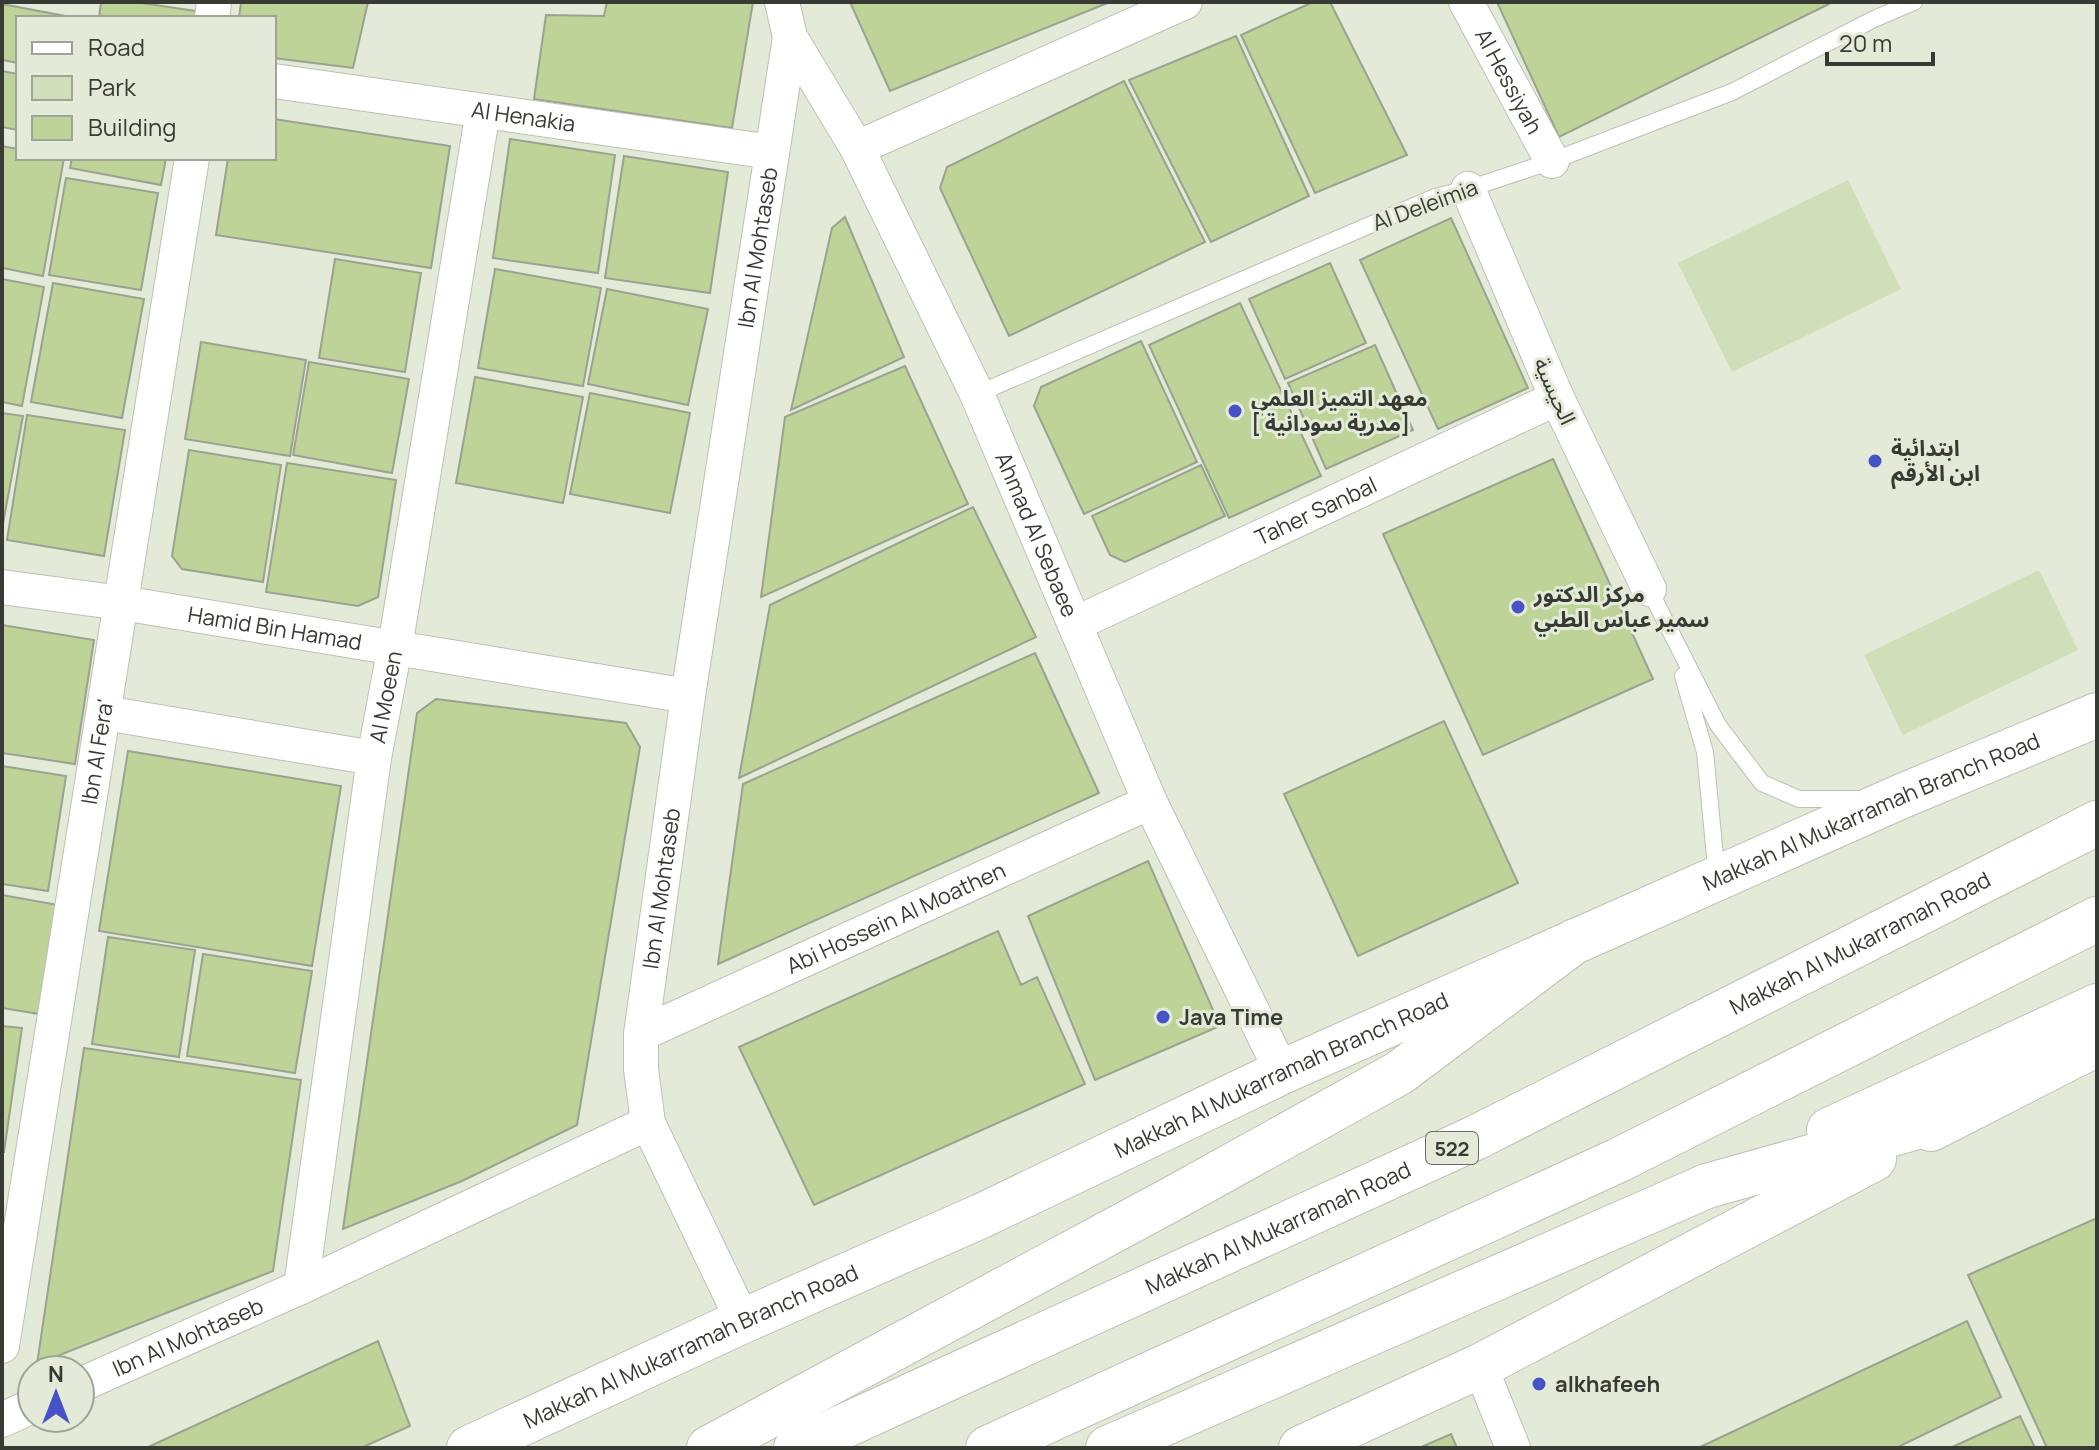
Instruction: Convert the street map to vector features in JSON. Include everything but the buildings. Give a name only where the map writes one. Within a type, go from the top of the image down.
[{"type":"main road","name":"Makkah Al Mukarramah Branch Road","points":[[469,1448],[743,1321],[981,1216],[1282,1072],[1717,877],[2094,715]]},
{"type":"main road","name":"Makkah Al Mukarramah Road","points":[[796,1448],[1477,1137],[2097,823]]},
{"type":"main road","points":[[988,1448],[1619,1160],[2097,919]]},
{"type":"main road","points":[[709,1448],[1399,1073],[1575,941]]},
{"type":"main road","points":[[1108,1448],[1707,1186],[2097,1006]]},
{"type":"main road","points":[[1301,1448],[1480,1366],[2097,1044]]},
{"type":"main road","points":[[2056,1064],[2097,1051]]},
{"type":"main road","points":[[1707,1186],[1956,1116]]},
{"type":"street","name":"Ahmad Al Sebaee","points":[[782,2],[790,37],[857,148],[977,394],[1150,802],[1282,1072]]},
{"type":"street","points":[[857,148],[1185,2]]},
{"type":"street","name":"Al Hessiyah","points":[[1466,2],[1552,161]]},
{"type":"street","name":"Ibn Al Mohtaseb","points":[[96,1378],[301,1287],[648,1123],[641,1069],[641,1034],[688,696],[790,37]]},
{"type":"street","name":"Al Henakia","points":[[276,81],[772,152]]},
{"type":"street","name":"Al Moeen","points":[[301,1287],[374,758],[483,111]]},
{"type":"street","name":"Ibn Al Fera'","points":[[2,1346],[192,160]]},
{"type":"street","name":"الحيسية","points":[[1468,189],[1557,398],[1649,589]]},
{"type":"street","name":"Taher Sanbal","points":[[1075,624],[1557,398]]},
{"type":"street","name":"Hamid Bin Hamad","points":[[2,587],[122,603],[688,696]]},
{"type":"street","points":[[105,713],[374,758]]},
{"type":"street","name":"Abi Hossein Al Moathen","points":[[641,1034],[1150,802]]},
{"type":"street","points":[[648,1123],[743,1321]]},
{"type":"street","points":[[1480,1366],[1513,1448]]},
{"type":"lane","points":[[1874,19],[1881,2]]},
{"type":"lane","name":"Al Deleimia","points":[[977,394],[1435,197],[1552,161],[1732,92],[1874,19],[1914,2]]},
{"type":"lane","points":[[1649,589],[1718,725],[1762,783],[1799,799],[1848,800],[1902,796]]},
{"type":"lane","points":[[1649,589],[1689,689],[1705,752],[1717,877]]},
{"type":"green space","points":[[1848,180],[1901,289],[1732,372],[1678,263]]},
{"type":"green space","points":[[2039,570],[2078,650],[1903,735],[1864,655]]},
{"type":"place","name":"معهد التميز العلمي [ مدرية سودانية]","points":[[1235,411]]},
{"type":"place","name":"ابتدائية ابن الأرقم","points":[[1875,461]]},
{"type":"place","name":"مركز الدكتور سمير عباس الطبي","points":[[1518,607]]},
{"type":"place","name":"Java Time","points":[[1163,1017]]},
{"type":"place","name":"alkhafeeh","points":[[1539,1384]]}]
